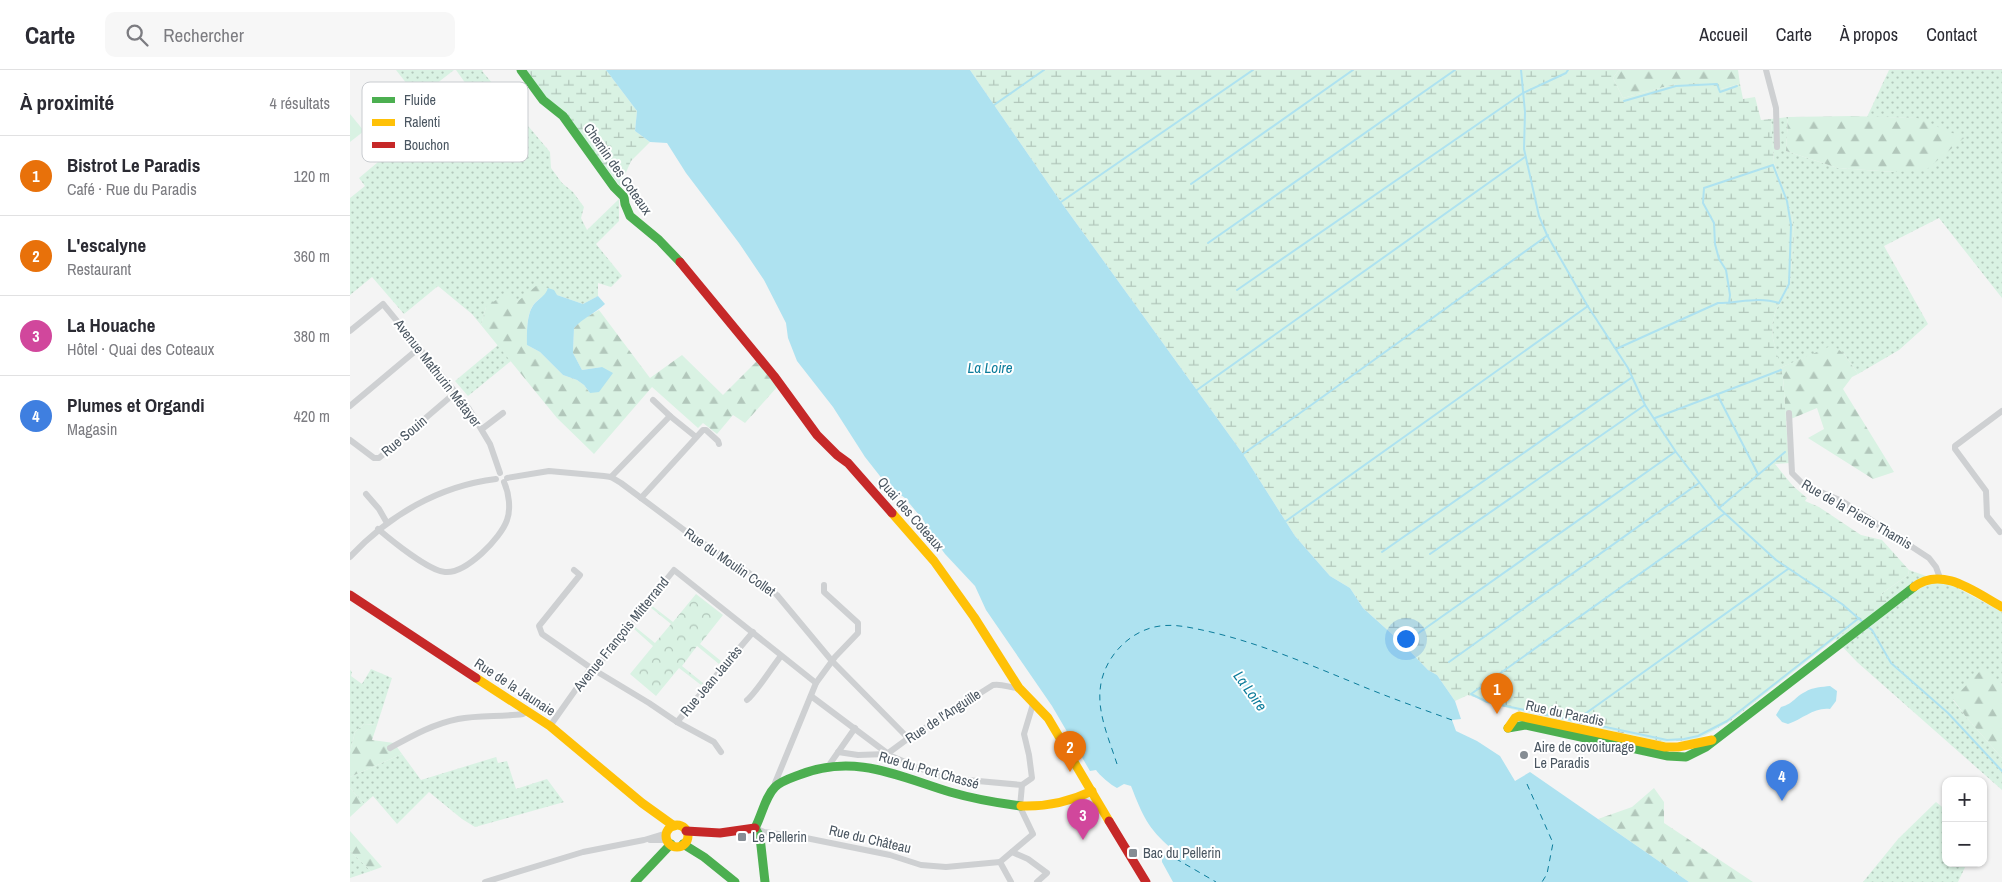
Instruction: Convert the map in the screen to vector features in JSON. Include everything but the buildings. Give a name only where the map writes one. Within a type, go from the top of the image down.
[{"type":"street","name":"Chemin des Coteaux","points":[[520,70],[540,97],[563,116],[614,187],[624,197],[626,209],[630,215],[637,223],[657,238]]},
{"type":"street","points":[[1766,70],[1776,108],[1777,147]]},
{"type":"street","name":"Quai des Coteaux","points":[[657,238],[682,264],[774,376],[827,445],[848,463],[934,561],[970,611],[1020,688],[1053,727],[1146,882]]},
{"type":"street","name":"Avenue Mathurin Métayer","points":[[350,331],[383,304],[456,392],[482,430],[490,444],[498,476]]},
{"type":"street","points":[[350,406],[419,348]]},
{"type":"street","name":"Rue Souin","points":[[350,440],[374,458],[379,458],[456,392]]},
{"type":"street","points":[[653,400],[696,438]]},
{"type":"street","points":[[2000,532],[1987,516],[1986,491],[1955,449],[1955,446],[2002,411]]},
{"type":"street","points":[[482,430],[503,413]]},
{"type":"street","name":"Rue de la Pierre Thamis","points":[[1789,413],[1792,473],[1804,485],[1842,501],[1929,558],[1936,566],[1940,578]]},
{"type":"street","points":[[611,477],[670,416]]},
{"type":"street","points":[[641,498],[703,430],[706,430],[719,444]]},
{"type":"street","name":"Rue du Moulin Collet","points":[[506,480],[549,471],[611,477],[749,573],[777,595],[832,661],[908,738]]},
{"type":"street","points":[[350,557],[378,529],[406,511],[462,485],[498,476],[500,483],[506,480],[510,508],[507,520],[500,533],[475,559],[455,572],[444,572],[431,567],[378,529]]},
{"type":"street","points":[[366,494],[387,523]]},
{"type":"street","name":"Rue Jean Jaurès","points":[[574,570],[580,575],[539,626],[542,634],[591,668],[677,722],[753,632]]},
{"type":"street","name":"Avenue François Mitterrand","points":[[550,726],[591,668],[597,666],[603,659],[674,570],[816,683]]},
{"type":"street","points":[[1940,578],[1960,583],[2002,607]]},
{"type":"street","name":"Rue du Paradis","points":[[1712,740],[1678,747],[1665,747],[1519,716],[1515,718],[1508,728],[1521,725],[1533,726],[1676,758],[1696,753],[1910,590],[1920,583],[1940,578]]},
{"type":"street","points":[[765,882],[760,837],[755,828],[776,786],[775,782],[816,683],[832,661],[858,633],[859,628],[858,623],[824,592],[824,585]]},
{"type":"street","name":"Rue de la Jaunaie","points":[[350,595],[570,740],[656,814],[669,835],[680,826],[686,838]]},
{"type":"street","points":[[747,700],[753,696],[760,682],[781,656]]},
{"type":"street","name":"Rue de l'Anguille","points":[[887,754],[908,738],[993,685],[1000,684],[1020,688]]},
{"type":"street","points":[[811,696],[887,754],[936,775],[967,780],[1024,783],[1032,778],[1024,734],[1033,704]]},
{"type":"street","points":[[390,748],[429,728],[460,718],[523,714],[528,711]]},
{"type":"street","points":[[677,722],[714,742],[720,752]]},
{"type":"street","points":[[827,768],[855,728]]},
{"type":"street","points":[[838,752],[858,755],[887,754]]},
{"type":"street","name":"Rue du Port Chassé","points":[[776,786],[805,772],[850,766],[884,770],[900,777],[976,798],[1020,807],[1076,800],[1092,791]]},
{"type":"street","points":[[1011,882],[1000,862],[1033,834],[1020,807],[1024,783]]},
{"type":"street","name":"Rue du Château","points":[[669,835],[677,846],[686,838],[738,832],[755,828],[764,832],[806,838],[890,855],[921,866],[946,867],[1000,862]]},
{"type":"street","points":[[485,882],[583,852],[669,835]]},
{"type":"street","points":[[635,882],[669,835]]},
{"type":"street","points":[[686,838],[704,857],[735,882]]},
{"type":"street","points":[[1012,852],[1028,859],[1047,873],[1037,882]]},
{"type":"green space","points":[[396,70],[454,70],[439,82],[405,82]]},
{"type":"green space","points":[[456,70],[483,70],[491,82],[465,82]]},
{"type":"green space","points":[[525,70],[606,70],[637,111],[635,131],[650,142],[631,161],[620,186],[567,117],[547,99]]},
{"type":"green space","points":[[970,70],[1621,70],[1613,78],[1623,98],[1675,84],[1717,82],[1721,89],[1740,84],[1743,99],[1755,97],[1761,120],[1771,119],[1774,163],[1792,215],[1794,233],[1790,284],[1776,310],[1772,325],[1773,339],[1783,377],[1789,463],[1775,464],[1793,486],[1807,498],[1805,501],[1819,507],[1861,535],[1882,540],[1909,570],[1908,575],[1881,594],[1889,603],[1861,625],[1857,622],[1732,720],[1704,736],[1691,740],[1664,742],[1511,709],[1468,695],[1455,701],[1437,675],[1428,670],[1403,644],[1363,608],[1350,588],[1330,576],[1295,536],[1243,454],[1061,202]]},
{"type":"green space","points":[[1621,70],[1738,70],[1740,84],[1721,89],[1675,84],[1623,98],[1613,78]]},
{"type":"green space","points":[[1889,70],[2002,70],[2002,298],[1939,218],[1884,246],[1928,324],[1899,350],[1858,374],[1844,354],[1833,346],[1780,368],[1773,339],[1772,325],[1776,310],[1790,284],[1794,233],[1792,215],[1774,163],[1771,119],[1788,117],[1786,151],[1838,168],[1894,172],[1917,118],[1867,117]]},
{"type":"green space","points":[[350,114],[362,129],[362,133],[350,142]]},
{"type":"green space","points":[[1788,117],[1917,118],[1964,138],[1926,170],[1894,172],[1838,168],[1786,151]]},
{"type":"green space","points":[[528,126],[550,152],[551,168],[584,207],[581,218],[587,230],[619,199],[619,221],[596,244],[622,276],[611,287],[598,283],[598,296],[583,304],[557,295],[486,307],[481,325],[472,314],[438,286],[404,314],[372,277],[350,295],[350,198],[365,186],[359,178],[378,162],[528,162]]},
{"type":"green space","points":[[536,286],[548,288],[531,308],[527,345],[540,352],[563,375],[577,380],[584,385],[590,393],[602,367],[582,370],[573,353],[574,328],[581,320],[599,310],[650,378],[682,355],[723,395],[757,361],[778,386],[745,423],[733,415],[717,434],[703,423],[698,428],[652,387],[594,454],[557,418],[481,325],[486,307],[506,293],[517,302]]},
{"type":"green space","points":[[498,345],[511,361],[468,396],[455,381]]},
{"type":"green space","points":[[1833,345],[1844,354],[1858,374],[1852,377],[1843,389],[1894,472],[1873,479],[1808,438],[1824,429],[1817,408],[1786,421],[1783,377],[1780,368]]},
{"type":"green space","points":[[1909,570],[1952,585],[2002,612],[2002,686],[2001,683],[1953,700],[2002,758],[2002,790],[1857,662],[1835,639],[1888,602],[1881,594],[1908,575]]},
{"type":"green space","points":[[696,594],[723,615],[700,644],[721,661],[719,664],[697,646],[682,666],[703,683],[701,685],[679,668],[656,696],[630,674],[653,646],[633,628],[634,626],[655,643],[671,624],[650,607],[651,605],[673,622]]},
{"type":"green space","points":[[371,669],[392,678],[377,725],[364,724],[355,732],[350,752],[350,670],[352,672],[351,676],[362,684]]},
{"type":"green space","points":[[1982,669],[2001,683],[2002,686],[2002,758],[1953,699]]},
{"type":"green space","points":[[364,724],[377,725],[372,740],[394,743],[402,754],[350,777],[350,752],[355,732]]},
{"type":"green space","points":[[402,754],[421,780],[496,757],[498,763],[507,761],[516,789],[547,779],[564,802],[475,827],[462,819],[429,792],[397,824],[373,796],[364,804],[350,788],[350,777]]},
{"type":"green space","points":[[350,788],[364,804],[350,817]]},
{"type":"green space","points":[[1654,788],[1664,802],[1664,823],[1753,882],[1689,882],[1598,819],[1632,807]]},
{"type":"green space","points":[[1936,802],[1942,807],[1942,867],[1965,867],[1958,882],[1863,882],[1898,839]]},
{"type":"green space","points":[[350,831],[382,867],[371,871],[350,851]]},
{"type":"green space","points":[[350,851],[371,871],[350,878]]},
{"type":"water","name":"La Loire","points":[[606,70],[970,70],[1061,202],[1243,454],[1295,536],[1330,576],[1350,588],[1363,608],[1403,644],[1428,670],[1437,675],[1455,701],[1461,719],[1452,720],[1456,731],[1477,741],[1500,756],[1515,781],[1530,772],[1689,882],[1173,882],[1162,862],[1162,858],[1171,848],[1146,820],[1131,786],[1124,784],[1117,788],[1105,780],[1096,770],[1090,771],[1052,706],[986,610],[975,586],[945,554],[927,529],[924,521],[905,498],[887,485],[865,457],[833,407],[797,361],[788,338],[786,323],[764,280],[739,243],[686,173],[667,143],[650,142],[635,131],[637,111]]},
{"type":"water","points":[[548,288],[554,290],[557,295],[583,304],[598,296],[605,304],[574,328],[573,353],[582,370],[602,367],[613,373],[599,392],[590,393],[584,385],[577,380],[563,375],[540,352],[527,345],[530,312]]},
{"type":"water","points":[[1830,686],[1837,691],[1836,701],[1830,709],[1819,710],[1788,724],[1782,722],[1776,715],[1781,707],[1789,704],[1808,690]]},
{"type":"waterway","points":[[994,105],[1044,70]]},
{"type":"waterway","points":[[1061,202],[1253,70]]},
{"type":"waterway","points":[[1191,184],[1353,70]]},
{"type":"waterway","points":[[1208,243],[1455,70]]},
{"type":"waterway","points":[[1521,70],[1525,112],[1524,149],[1539,216],[1547,235],[1587,305],[1628,368],[1645,405],[1676,452],[1719,508],[1776,560],[1842,604],[1864,623]]},
{"type":"waterway","points":[[1237,290],[1523,93],[1566,73],[1568,70]]},
{"type":"waterway","points":[[1624,101],[1676,86],[1717,84],[1720,92],[1737,86]]},
{"type":"waterway","points":[[1197,390],[1525,157]]},
{"type":"waterway","points":[[1616,349],[1718,303],[1726,303],[1733,302],[1749,300],[1779,303],[1789,284],[1791,225],[1787,201],[1773,165],[1704,188],[1703,203],[1714,223],[1715,244],[1719,259],[1726,270],[1730,295],[1729,303]]},
{"type":"waterway","points":[[1243,454],[1548,235]]},
{"type":"waterway","points":[[1286,521],[1588,306]]},
{"type":"waterway","points":[[1655,418],[1781,370]]},
{"type":"waterway","points":[[1382,552],[1631,378]]},
{"type":"waterway","points":[[1717,394],[1758,474]]},
{"type":"waterway","points":[[1430,554],[1645,405]]},
{"type":"waterway","points":[[1403,644],[1675,452]]},
{"type":"waterway","points":[[1719,508],[1785,452]]},
{"type":"waterway","points":[[1449,662],[1699,483]]},
{"type":"waterway","points":[[1724,514],[1471,694],[1487,702],[1667,740],[1684,739],[1698,736],[1727,721],[1859,618]]},
{"type":"waterway","points":[[1575,721],[1788,569]]},
{"type":"waterway","points":[[1867,626],[1872,630],[1891,663],[1948,713],[2002,771]]},
{"type":"ferry route","points":[[1117,764],[1101,709],[1100,691],[1102,679],[1112,657],[1128,640],[1138,633],[1165,625],[1197,629],[1259,646],[1452,720]]},
{"type":"ferry route","points":[[1527,784],[1553,843],[1547,874],[1542,882]]},
{"type":"ferry route","points":[[1166,853],[1216,882]]},
{"type":"traffic: fast","points":[[521,70],[543,100],[563,116],[614,187],[624,197],[630,216],[659,240],[680,262]]},
{"type":"traffic: fast","points":[[1508,728],[1526,725],[1668,756],[1686,757],[1706,747],[1914,587]]},
{"type":"traffic: fast","points":[[755,828],[769,796],[777,785],[783,781],[819,769],[838,766],[876,769],[959,794],[1021,806]]},
{"type":"traffic: fast","points":[[755,828],[760,837],[765,882]]},
{"type":"traffic: fast","points":[[635,882],[671,844]]},
{"type":"traffic: fast","points":[[683,844],[704,857],[735,882]]},
{"type":"traffic: slow","points":[[892,513],[934,561],[974,617],[1019,688],[1048,718],[1109,821]]},
{"type":"traffic: slow","points":[[1914,587],[1925,581],[1947,580],[1970,589],[2002,607]]},
{"type":"traffic: slow","points":[[476,678],[550,726],[642,803],[674,826]]},
{"type":"traffic: slow","points":[[1508,728],[1515,718],[1519,716],[1665,747],[1678,747],[1712,740]]},
{"type":"traffic: slow","points":[[1021,806],[1040,806],[1058,803],[1092,791]]},
{"type":"traffic: slow","points":[[677,825],[687,832],[688,836],[681,846],[677,847],[667,840],[666,836],[673,826],[677,825]]},
{"type":"traffic: jam","points":[[680,262],[774,376],[817,435],[848,463],[892,513]]},
{"type":"traffic: jam","points":[[350,595],[476,678]]},
{"type":"traffic: jam","points":[[1109,821],[1146,882]]},
{"type":"traffic: jam","points":[[686,831],[720,833],[755,828]]},
{"type":"place","name":"Bistrot Le Paradis","points":[[1497,714]]},
{"type":"place","name":"Aire de covoiturage Le Paradis","points":[[1524,755]]},
{"type":"place","name":"L'escalyne","points":[[1070,772]]},
{"type":"place","name":"Plumes et Organdi","points":[[1782,801]]},
{"type":"place","name":"Le Pellerin","points":[[742,837]]},
{"type":"place","name":"La Houache","points":[[1083,840]]},
{"type":"place","name":"Bac du Pellerin","points":[[1133,853]]}]
